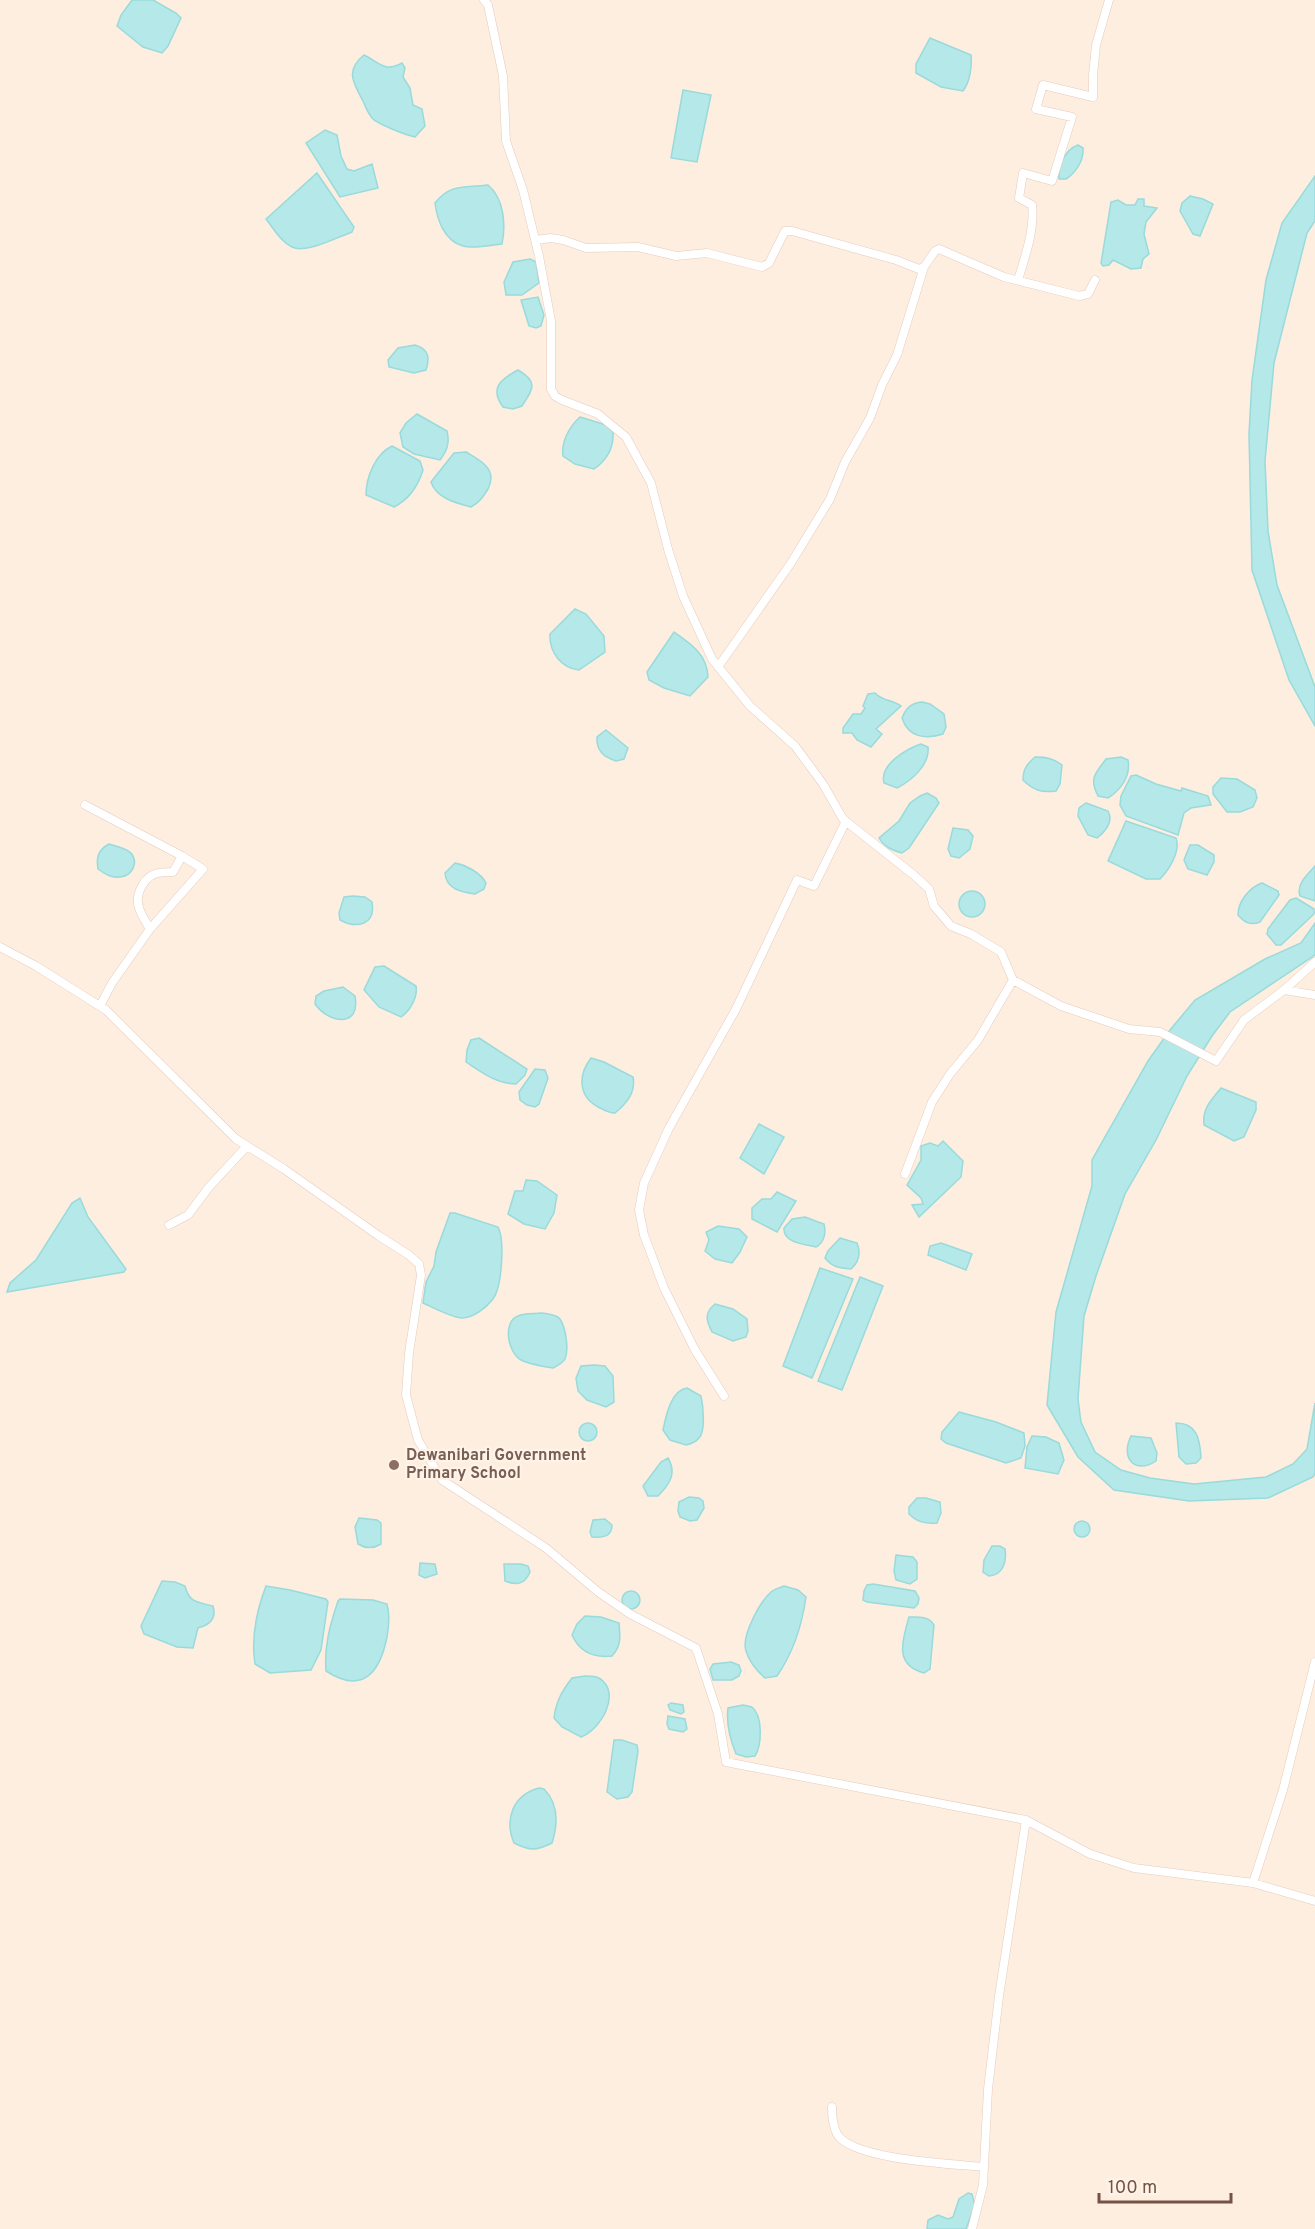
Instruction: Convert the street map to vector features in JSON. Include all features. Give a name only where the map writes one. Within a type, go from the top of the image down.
[{"type":"street","points":[[484,0],[488,5],[503,76],[506,141],[523,190],[536,240],[551,321],[551,389],[555,396],[562,400],[598,414],[626,437],[651,483],[683,596],[712,659],[750,706],[795,746],[846,821],[915,876],[929,890],[934,906],[951,926],[971,934],[1001,952],[1013,980],[1061,1006],[1129,1029],[1160,1032],[1216,1061],[1244,1020],[1284,990],[1315,962]]},
{"type":"street","points":[[1018,280],[1026,254],[1033,213],[1032,205],[1019,198],[1023,173],[1052,181],[1072,117],[1036,109],[1043,84],[1093,97],[1096,45],[1109,0]]},
{"type":"street","points":[[536,240],[557,239],[586,248],[638,247],[676,256],[707,253],[762,267],[769,262],[785,231],[792,231],[896,260],[919,269],[924,267]]},
{"type":"street","points":[[718,667],[791,563],[830,499],[845,462],[870,418],[882,385],[897,356],[924,267],[935,250],[939,249],[1004,277],[1079,296],[1088,294],[1095,280]]},
{"type":"street","points":[[85,805],[203,869],[150,929],[112,983],[100,1006]]},
{"type":"street","points":[[723,1396],[695,1350],[664,1288],[644,1235],[639,1210],[644,1183],[669,1128],[736,1009],[797,880],[814,886],[846,821]]},
{"type":"street","points":[[150,929],[138,906],[137,894],[148,877],[157,872],[173,872],[182,856]]},
{"type":"street","points":[[0,947],[36,966],[106,1010],[236,1139],[284,1169],[419,1264],[420,1275],[409,1353],[406,1395],[418,1440],[442,1480],[546,1548],[597,1592],[630,1614],[696,1648],[718,1714],[726,1762],[1026,1820],[1090,1854],[1134,1868],[1253,1883],[1315,1900]]},
{"type":"street","points":[[905,1174],[932,1102],[950,1074],[978,1040],[1013,980]]},
{"type":"street","points":[[1284,990],[1315,995]]},
{"type":"street","points":[[169,1225],[188,1215],[209,1186],[247,1146]]},
{"type":"street","points":[[1253,1883],[1283,1790],[1315,1662]]},
{"type":"street","points":[[972,2229],[983,2185],[988,2089],[999,1996],[1026,1820]]},
{"type":"street","points":[[832,2107],[832,2118],[837,2135],[848,2144],[869,2153],[984,2167]]},
{"type":"water","points":[[132,0],[153,0],[181,18],[168,46],[162,53],[143,47],[117,26],[121,15]]},
{"type":"water","points":[[930,38],[971,55],[970,74],[963,91],[941,87],[916,73],[916,64]]},
{"type":"water","points":[[364,55],[386,67],[402,63],[405,68],[403,77],[410,88],[413,105],[422,109],[425,126],[415,137],[380,123],[369,114],[353,77],[354,66]]},
{"type":"water","points":[[683,90],[711,95],[697,162],[671,158]]},
{"type":"water","points":[[325,130],[337,135],[341,156],[347,169],[354,171],[372,164],[378,188],[340,197],[306,143]]},
{"type":"water","points":[[1078,145],[1083,148],[1079,166],[1066,179],[1059,179],[1063,159],[1069,150]]},
{"type":"water","points":[[317,173],[354,227],[352,232],[322,244],[298,249],[281,239],[266,219]]},
{"type":"water","points":[[1315,176],[1315,221],[1307,233],[1274,363],[1265,461],[1268,531],[1277,585],[1315,687],[1315,726],[1289,680],[1252,570],[1249,434],[1252,380],[1266,280],[1282,223]]},
{"type":"water","points":[[488,185],[501,204],[504,229],[502,244],[472,247],[456,243],[443,229],[435,203],[452,189]]},
{"type":"water","points":[[1190,196],[1213,204],[1200,236],[1193,234],[1180,211],[1182,203]]},
{"type":"water","points":[[1138,199],[1144,199],[1144,206],[1157,208],[1146,222],[1144,234],[1149,254],[1143,259],[1141,268],[1131,269],[1113,260],[1109,265],[1103,266],[1101,263],[1111,202],[1118,200],[1126,205],[1135,205]]},
{"type":"water","points":[[530,259],[536,262],[539,283],[522,295],[506,295],[504,282],[513,262]]},
{"type":"water","points":[[538,297],[544,315],[541,326],[536,328],[529,326],[521,300]]},
{"type":"water","points":[[415,345],[427,354],[426,370],[414,373],[389,367],[388,360],[398,348]]},
{"type":"water","points":[[518,370],[525,374],[531,382],[529,395],[522,406],[513,409],[503,407],[497,389],[502,381]]},
{"type":"water","points":[[417,414],[447,431],[447,447],[440,460],[414,454],[403,447],[400,433],[406,423]]},
{"type":"water","points":[[580,417],[606,425],[613,432],[609,453],[594,469],[575,464],[563,456],[563,445],[567,435],[572,425]]},
{"type":"water","points":[[392,446],[420,461],[423,470],[413,491],[394,507],[366,495],[368,481],[376,461]]},
{"type":"water","points":[[466,452],[486,466],[491,476],[488,489],[479,502],[471,507],[442,496],[431,482],[454,453]]},
{"type":"water","points":[[575,609],[586,614],[604,636],[605,652],[579,670],[567,666],[557,658],[550,641],[550,634]]},
{"type":"water","points":[[674,632],[697,650],[707,669],[708,677],[690,696],[664,688],[649,680],[647,672]]},
{"type":"water","points":[[875,693],[901,706],[876,729],[882,734],[871,747],[857,740],[852,733],[843,733],[843,728],[853,714],[861,714],[868,694]]},
{"type":"water","points":[[922,702],[930,704],[944,714],[946,727],[943,734],[924,737],[908,729],[902,718],[912,705]]},
{"type":"water","points":[[606,730],[628,748],[624,759],[616,761],[599,750],[597,737]]},
{"type":"water","points":[[921,744],[928,747],[928,754],[918,772],[897,788],[884,783],[884,776],[890,764],[901,754]]},
{"type":"water","points":[[1035,757],[1049,758],[1062,765],[1060,784],[1056,791],[1038,790],[1023,780],[1026,767]]},
{"type":"water","points":[[1121,757],[1128,760],[1129,766],[1124,782],[1108,798],[1098,796],[1094,776],[1106,759]]},
{"type":"water","points":[[1136,775],[1156,784],[1181,791],[1182,788],[1208,796],[1211,805],[1191,808],[1184,813],[1178,835],[1126,816],[1120,805],[1121,796],[1131,776]]},
{"type":"water","points":[[1221,778],[1237,779],[1255,790],[1257,798],[1253,807],[1240,812],[1227,812],[1213,794],[1213,787]]},
{"type":"water","points":[[927,793],[936,798],[939,803],[909,848],[902,853],[886,846],[879,838],[899,821],[910,803]]},
{"type":"water","points":[[1086,803],[1108,811],[1110,815],[1108,826],[1097,838],[1088,835],[1078,816],[1079,808]]},
{"type":"water","points":[[1126,821],[1176,838],[1176,854],[1160,879],[1146,879],[1108,861]]},
{"type":"water","points":[[953,828],[968,830],[973,836],[970,849],[959,858],[951,856],[948,849]]},
{"type":"water","points":[[109,844],[124,848],[131,853],[134,865],[131,872],[124,876],[114,877],[98,869],[99,854]]},
{"type":"water","points":[[1190,845],[1198,845],[1214,855],[1214,862],[1207,875],[1188,869],[1184,860]]},
{"type":"water","points":[[455,863],[481,876],[486,883],[484,889],[475,894],[460,891],[451,886],[445,873]]},
{"type":"water","points":[[1315,866],[1315,901],[1300,896],[1299,892],[1303,880]]},
{"type":"water","points":[[1262,883],[1278,891],[1279,895],[1260,922],[1248,923],[1238,915],[1240,905],[1249,891]]},
{"type":"water","points":[[972,891],[981,895],[985,904],[981,913],[972,917],[963,913],[959,904],[963,895]]},
{"type":"water","points":[[344,897],[365,897],[372,902],[371,916],[364,923],[353,924],[340,920],[339,913]]},
{"type":"water","points":[[1296,898],[1314,909],[1314,914],[1281,945],[1276,945],[1267,934],[1268,929],[1290,900]]},
{"type":"water","points":[[1315,923],[1315,955],[1230,1012],[1212,1036],[1187,1076],[1156,1140],[1125,1194],[1084,1316],[1078,1399],[1081,1422],[1095,1452],[1121,1470],[1150,1478],[1194,1484],[1266,1477],[1293,1464],[1307,1449],[1315,1403],[1315,1474],[1268,1498],[1189,1501],[1114,1490],[1078,1457],[1047,1405],[1056,1312],[1092,1186],[1092,1160],[1148,1061],[1195,1000],[1265,959],[1301,943]]},
{"type":"water","points":[[384,966],[416,986],[413,1003],[401,1017],[379,1007],[364,990],[375,967]]},
{"type":"water","points":[[343,987],[355,996],[356,1006],[349,1018],[342,1020],[328,1016],[315,1004],[316,996],[324,991]]},
{"type":"water","points":[[479,1038],[527,1069],[525,1075],[516,1084],[490,1077],[466,1062],[471,1040]]},
{"type":"water","points":[[591,1058],[633,1077],[630,1097],[615,1113],[598,1107],[591,1102],[584,1091],[582,1078]]},
{"type":"water","points":[[535,1069],[545,1070],[548,1078],[539,1104],[535,1107],[520,1100],[519,1092]]},
{"type":"water","points":[[1221,1088],[1256,1102],[1256,1110],[1244,1137],[1234,1141],[1204,1125],[1206,1109]]},
{"type":"water","points":[[759,1124],[784,1137],[764,1174],[740,1158]]},
{"type":"water","points":[[943,1141],[963,1161],[961,1177],[919,1217],[912,1205],[923,1204],[921,1198],[907,1185],[921,1160],[921,1146],[930,1143],[938,1146]]},
{"type":"water","points":[[526,1180],[537,1181],[557,1195],[554,1213],[545,1229],[524,1224],[508,1214],[515,1191],[523,1191]]},
{"type":"water","points":[[777,1192],[796,1201],[777,1232],[752,1219],[752,1208],[762,1199],[771,1199]]},
{"type":"water","points":[[80,1198],[88,1217],[126,1269],[124,1272],[7,1292],[10,1283],[36,1260],[72,1203]]},
{"type":"water","points":[[450,1213],[498,1227],[500,1233],[502,1263],[496,1293],[483,1309],[466,1318],[453,1316],[423,1303],[426,1282],[434,1266],[436,1252]]},
{"type":"water","points":[[805,1217],[824,1224],[824,1237],[816,1247],[795,1242],[785,1233],[784,1228],[792,1219]]},
{"type":"water","points":[[718,1226],[739,1229],[747,1237],[732,1263],[715,1259],[705,1251],[709,1240],[706,1232]]},
{"type":"water","points":[[840,1238],[857,1243],[858,1257],[851,1269],[836,1266],[825,1258]]},
{"type":"water","points":[[941,1243],[972,1254],[966,1270],[928,1255],[930,1246]]},
{"type":"water","points":[[820,1268],[853,1279],[812,1378],[783,1366]]},
{"type":"water","points":[[860,1277],[883,1286],[842,1390],[818,1381]]},
{"type":"water","points":[[715,1304],[733,1309],[747,1319],[746,1337],[733,1341],[712,1332],[707,1317],[709,1310]]},
{"type":"water","points":[[542,1313],[558,1317],[565,1333],[567,1350],[565,1359],[553,1368],[521,1360],[510,1345],[508,1331],[513,1319],[521,1315]]},
{"type":"water","points":[[581,1366],[605,1366],[613,1376],[614,1402],[606,1407],[587,1400],[578,1391],[576,1378]]},
{"type":"water","points":[[687,1388],[701,1396],[703,1430],[695,1442],[686,1445],[670,1440],[663,1430],[673,1398],[681,1390]]},
{"type":"water","points":[[959,1412],[996,1422],[1024,1433],[1025,1446],[1021,1458],[1006,1463],[946,1443],[941,1439],[942,1432]]},
{"type":"water","points":[[588,1423],[594,1426],[597,1432],[594,1438],[588,1441],[582,1438],[579,1432],[582,1426]]},
{"type":"water","points":[[1176,1423],[1189,1426],[1196,1433],[1201,1458],[1196,1463],[1186,1464],[1179,1457]]},
{"type":"water","points":[[1032,1436],[1046,1437],[1059,1443],[1064,1460],[1058,1474],[1025,1468],[1027,1447]]},
{"type":"water","points":[[1131,1436],[1151,1438],[1157,1453],[1156,1461],[1142,1466],[1132,1462],[1127,1451]]},
{"type":"water","points":[[668,1458],[672,1469],[669,1483],[658,1496],[648,1496],[643,1486],[661,1462]]},
{"type":"water","points":[[689,1497],[703,1501],[704,1508],[697,1520],[690,1521],[680,1517],[679,1502]]},
{"type":"water","points":[[917,1498],[940,1502],[941,1513],[937,1523],[921,1522],[909,1514],[909,1507]]},
{"type":"water","points":[[359,1518],[377,1520],[381,1523],[381,1544],[370,1548],[358,1544],[355,1527]]},
{"type":"water","points":[[605,1519],[612,1525],[610,1532],[603,1537],[592,1537],[590,1532],[593,1520]]},
{"type":"water","points":[[1082,1521],[1090,1529],[1082,1537],[1074,1529]]},
{"type":"water","points":[[992,1546],[1005,1549],[1005,1559],[1001,1570],[989,1576],[983,1572],[984,1560]]},
{"type":"water","points":[[896,1555],[913,1557],[917,1562],[917,1579],[910,1584],[896,1580],[894,1571]]},
{"type":"water","points":[[420,1563],[435,1564],[437,1574],[425,1578],[419,1575]]},
{"type":"water","points":[[504,1564],[528,1566],[530,1572],[523,1581],[517,1584],[509,1583],[505,1581]]},
{"type":"water","points":[[162,1581],[185,1586],[192,1599],[213,1606],[213,1618],[206,1625],[198,1628],[193,1648],[177,1647],[144,1634],[141,1626]]},
{"type":"water","points":[[867,1585],[915,1591],[919,1598],[918,1604],[914,1608],[867,1602],[863,1600],[864,1591]]},
{"type":"water","points":[[266,1586],[326,1599],[328,1602],[321,1650],[311,1670],[270,1673],[255,1664],[255,1625]]},
{"type":"water","points":[[784,1586],[798,1590],[806,1597],[804,1607],[788,1658],[777,1676],[765,1678],[747,1655],[746,1637],[752,1620],[767,1597],[772,1591]]},
{"type":"water","points":[[631,1591],[637,1594],[640,1600],[637,1606],[631,1609],[625,1606],[622,1600],[625,1594]]},
{"type":"water","points":[[340,1599],[373,1600],[387,1604],[389,1612],[387,1637],[380,1660],[368,1676],[360,1680],[350,1681],[326,1671],[328,1636]]},
{"type":"water","points":[[585,1616],[601,1617],[619,1623],[619,1644],[612,1656],[588,1653],[575,1641],[572,1635],[577,1624]]},
{"type":"water","points":[[909,1617],[927,1619],[934,1625],[930,1669],[924,1673],[914,1669],[904,1658],[903,1643]]},
{"type":"water","points":[[731,1662],[739,1665],[741,1671],[739,1676],[732,1680],[713,1680],[710,1669],[713,1664]]},
{"type":"water","points":[[598,1677],[606,1685],[609,1701],[606,1711],[595,1727],[581,1737],[562,1727],[554,1718],[558,1701],[568,1683],[572,1678]]},
{"type":"water","points":[[671,1703],[683,1705],[684,1712],[681,1714],[670,1710],[668,1705]]},
{"type":"water","points":[[743,1705],[752,1707],[756,1711],[760,1724],[760,1738],[755,1756],[746,1757],[736,1754],[730,1737],[728,1708]]},
{"type":"water","points":[[668,1716],[685,1719],[687,1729],[683,1732],[669,1729]]},
{"type":"water","points":[[614,1740],[637,1745],[638,1751],[632,1792],[628,1797],[617,1799],[607,1792]]},
{"type":"water","points":[[544,1789],[549,1795],[555,1808],[555,1829],[552,1843],[542,1848],[529,1849],[514,1843],[511,1834],[511,1817],[517,1802],[530,1791]]},
{"type":"water","points":[[968,2193],[972,2194],[975,2205],[966,2229],[927,2229],[928,2220],[938,2215],[948,2219],[953,2217],[959,2199]]},
{"type":"place","name":"Dewanibari Government Primary School","points":[[394,1465]]}]
